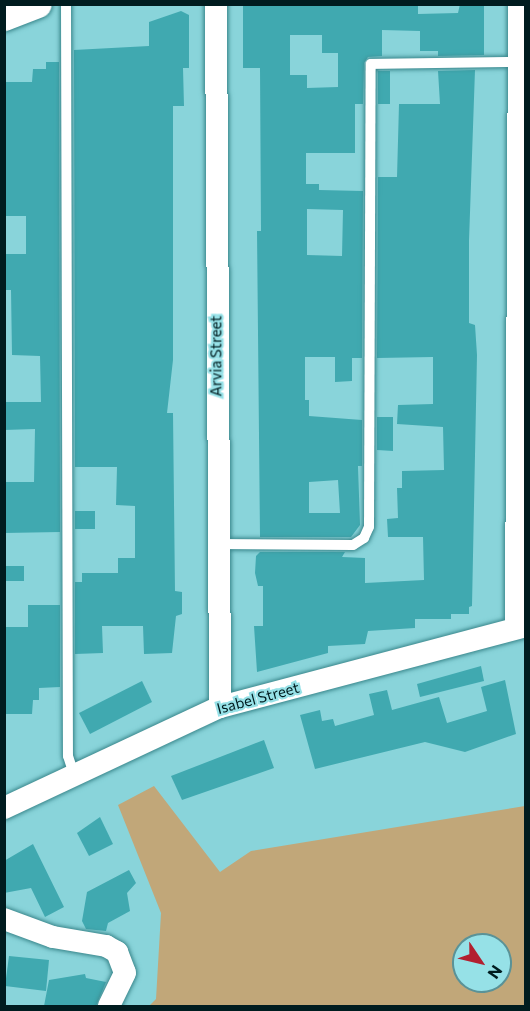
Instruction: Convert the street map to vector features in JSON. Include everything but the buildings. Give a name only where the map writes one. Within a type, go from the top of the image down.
[{"type":"street","points":[[4,17],[38,4]]},
{"type":"street","name":"Arvia Street","points":[[216,4],[216,543],[220,707]]},
{"type":"street","points":[[519,4],[521,627]]},
{"type":"street","name":"Isabel Street","points":[[4,808],[220,707],[521,627]]},
{"type":"street","points":[[4,919],[53,937],[106,946],[117,952],[125,973],[109,1006]]},
{"type":"lane","points":[[66,4],[68,756],[74,775]]},
{"type":"lane","points":[[216,543],[353,545],[364,538],[369,527],[371,64],[519,62]]},
{"type":"shaded area","points":[[154,786],[220,872],[251,851],[525,806],[525,1006],[149,1006],[156,999],[161,913],[118,805]]}]
